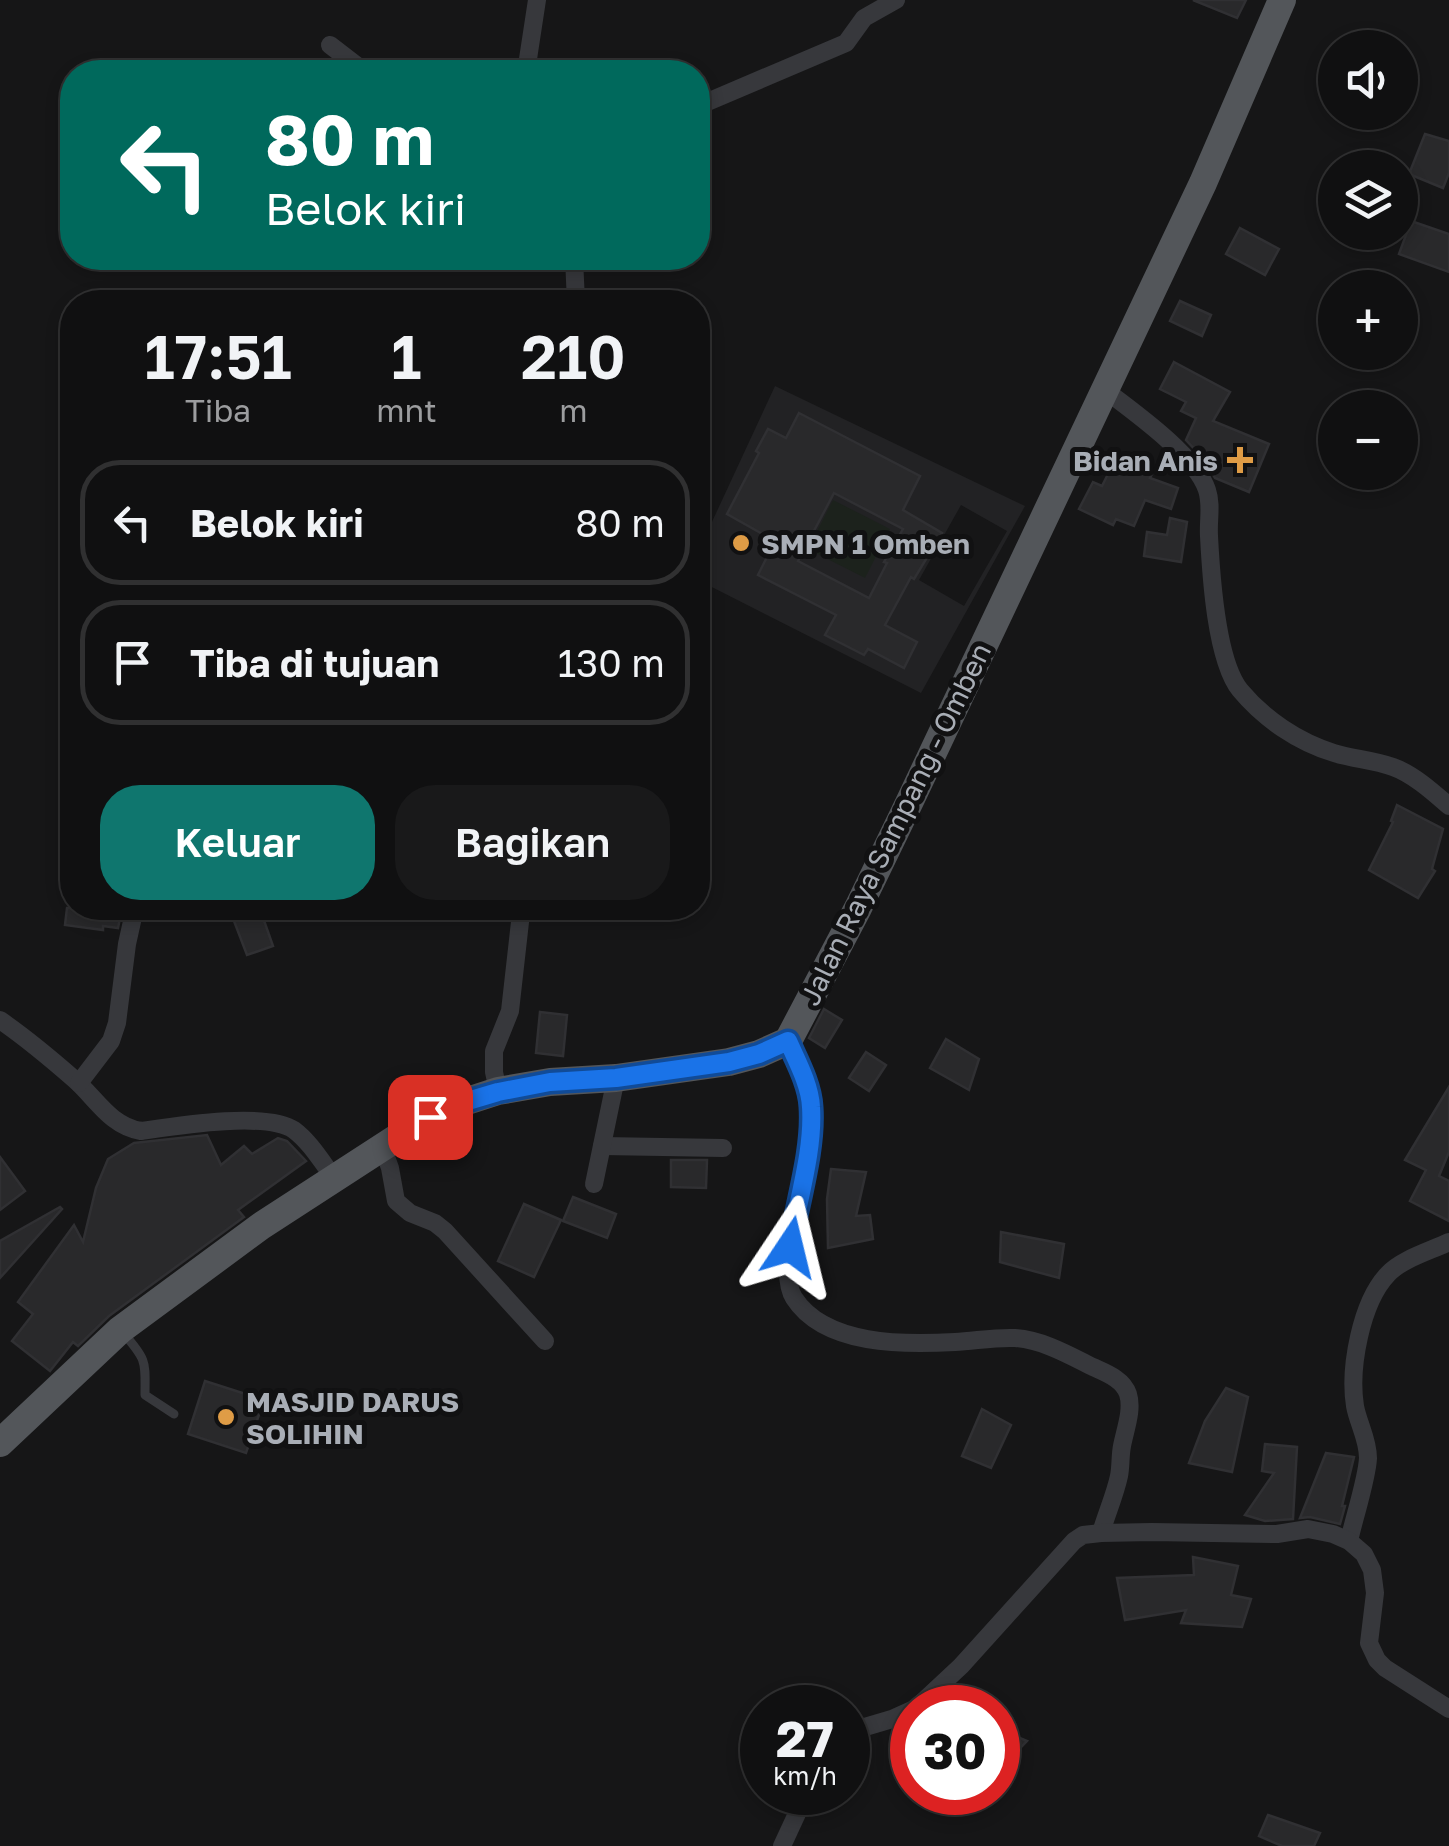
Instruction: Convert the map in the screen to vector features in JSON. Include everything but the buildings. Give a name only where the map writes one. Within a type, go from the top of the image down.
[{"type":"main road","name":"Jalan Raya Sampang - Omben","points":[[788,1041],[910,804],[1204,183],[1282,0]]},
{"type":"main road","points":[[0,1442],[120,1330],[260,1226],[430,1117],[498,1092],[550,1082],[616,1078],[729,1062],[788,1041]]},
{"type":"street","points":[[528,60],[537,0]]},
{"type":"street","points":[[710,101],[846,43],[868,15],[896,0]]},
{"type":"street","points":[[330,45],[349,60]]},
{"type":"street","points":[[1105,390],[1171,444],[1206,487],[1211,583],[1231,676],[1240,689],[1288,733],[1334,753],[1397,768],[1449,806]]},
{"type":"street","points":[[78,1083],[111,1041],[117,1023],[131,920]]},
{"type":"street","points":[[498,1092],[494,1050],[510,1011],[520,920]]},
{"type":"street","points":[[0,1020],[127,1128],[141,1131],[224,1122],[283,1124],[303,1138],[334,1178]]},
{"type":"street","points":[[788,1041],[812,1106],[786,1269],[795,1301],[824,1325],[845,1334],[921,1344],[1019,1338],[1076,1357],[1120,1382],[1129,1397],[1129,1409],[1118,1482],[1100,1534]]},
{"type":"street","points":[[594,1184],[616,1078]]},
{"type":"street","points":[[382,1146],[396,1201],[410,1213],[446,1231],[544,1341]]},
{"type":"street","points":[[602,1146],[723,1148]]},
{"type":"street","points":[[1348,1541],[1368,1459],[1353,1384],[1366,1312],[1386,1275],[1402,1262],[1449,1242]]},
{"type":"street","points":[[939,1685],[1082,1535],[1276,1534],[1308,1529],[1333,1534],[1364,1554],[1372,1570],[1375,1592],[1369,1643],[1377,1660],[1449,1709]]},
{"type":"street","points":[[782,1846],[796,1815]]},
{"type":"lane","points":[[120,1330],[144,1360],[146,1396],[174,1414]]},
{"type":"shaded area","name":"SMPN 1 Omben","points":[[775,386],[1025,506],[921,693],[710,586],[710,526]],"holes":[[[799,413],[920,476],[909,498]],[[961,505],[1007,531],[964,606],[919,580]],[[912,515],[942,533],[914,579],[884,561]],[[772,548],[833,613],[758,575]],[[840,606],[879,626],[865,655],[826,635]]]},
{"type":"shaded area","points":[[833,500],[890,529],[865,578],[808,549]]},
{"type":"place","name":"Bidan Anis","points":[[1240,460]]},
{"type":"place","name":"SMPN 1 Omben","points":[[741,543]]},
{"type":"place","name":"MASJID DARUS SOLIHIN","points":[[226,1417]]},
{"type":"route","points":[[430,1117],[498,1092],[550,1082],[616,1078],[729,1062],[788,1041],[812,1106],[790,1247]]}]
